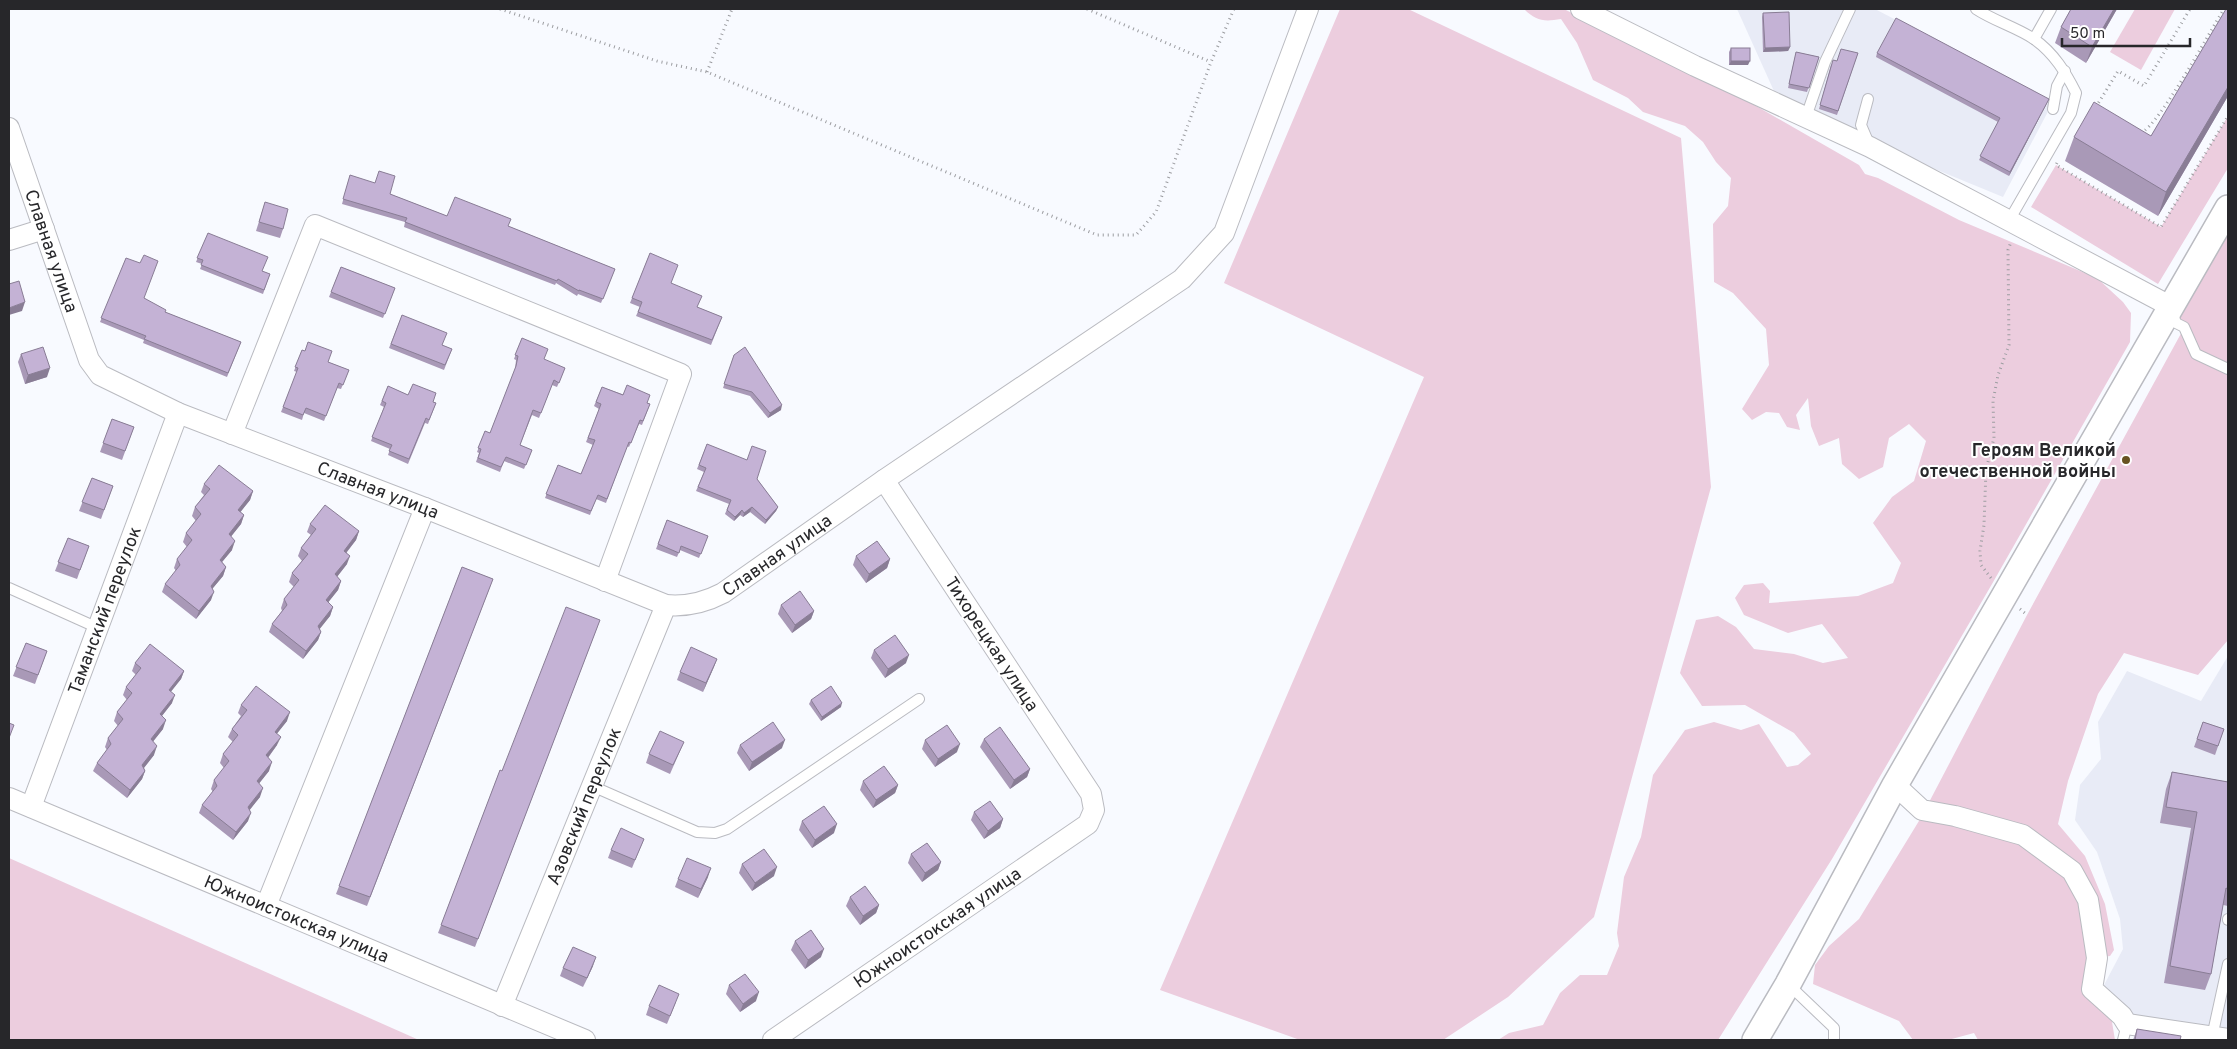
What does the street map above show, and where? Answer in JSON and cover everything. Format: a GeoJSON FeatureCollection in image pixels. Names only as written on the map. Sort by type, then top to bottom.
{"type":"FeatureCollection","features":[{"type":"Feature","properties":{"kind":"street","name":"Славная улица"},"geometry":{"type":"LineString","coordinates":[[9,128],[89,360],[94,368],[113,382],[178,413],[425,508],[666,605],[677,606],[700,603],[723,593],[884,480],[1182,279],[1224,233],[1308,9]]}},
{"type":"Feature","properties":{"kind":"street"},"geometry":{"type":"LineString","coordinates":[[1581,9],[1695,66],[1870,147],[2014,221],[2170,306]]}},
{"type":"Feature","properties":{"kind":"street"},"geometry":{"type":"LineString","coordinates":[[1755,1040],[1788,984],[1895,785],[2228,208]]}},
{"type":"Feature","properties":{"kind":"street"},"geometry":{"type":"LineString","coordinates":[[232,434],[315,225],[681,374],[605,581]]}},
{"type":"Feature","properties":{"kind":"street"},"geometry":{"type":"LineString","coordinates":[[9,240],[44,229]]}},
{"type":"Feature","properties":{"kind":"street","name":"Таманский переулок"},"geometry":{"type":"LineString","coordinates":[[31,807],[178,413]]}},
{"type":"Feature","properties":{"kind":"street","name":"Тихорецкая улица"},"geometry":{"type":"LineString","coordinates":[[884,480],[1091,794],[1094,810]]}},
{"type":"Feature","properties":{"kind":"street"},"geometry":{"type":"LineString","coordinates":[[266,906],[425,508]]}},
{"type":"Feature","properties":{"kind":"street","name":"Азовский переулок"},"geometry":{"type":"LineString","coordinates":[[502,1006],[666,605]]}},
{"type":"Feature","properties":{"kind":"street"},"geometry":{"type":"LineString","coordinates":[[1895,785],[1922,810],[1954,816],[2023,835],[2072,871],[2088,900],[2098,958],[2092,989],[2122,1016],[2125,1032],[2220,1038]]}},
{"type":"Feature","properties":{"kind":"street","name":"Южноистокская улица"},"geometry":{"type":"LineString","coordinates":[[9,798],[585,1040]]}},
{"type":"Feature","properties":{"kind":"street","name":"Южноистокская улица"},"geometry":{"type":"LineString","coordinates":[[773,1040],[1088,824],[1094,810]]}},
{"type":"Feature","properties":{"kind":"lane"},"geometry":{"type":"LineString","coordinates":[[1806,117],[1828,56],[1850,9]]}},
{"type":"Feature","properties":{"kind":"lane"},"geometry":{"type":"LineString","coordinates":[[1976,9],[2034,39],[2065,71],[2076,94],[2071,113],[2014,221]]}},
{"type":"Feature","properties":{"kind":"lane"},"geometry":{"type":"LineString","coordinates":[[2034,39],[2052,9]]}},
{"type":"Feature","properties":{"kind":"lane"},"geometry":{"type":"LineString","coordinates":[[2053,109],[2057,86],[2065,71]]}},
{"type":"Feature","properties":{"kind":"lane"},"geometry":{"type":"LineString","coordinates":[[1868,99],[1861,125],[1870,147]]}},
{"type":"Feature","properties":{"kind":"lane"},"geometry":{"type":"LineString","coordinates":[[2170,306],[2176,323],[2184,327],[2196,354],[2228,369]]}},
{"type":"Feature","properties":{"kind":"lane"},"geometry":{"type":"LineString","coordinates":[[9,588],[98,628]]}},
{"type":"Feature","properties":{"kind":"lane"},"geometry":{"type":"LineString","coordinates":[[592,786],[697,832],[715,833],[727,829],[919,699]]}},
{"type":"Feature","properties":{"kind":"lane"},"geometry":{"type":"LineString","coordinates":[[2220,1038],[2228,964]]}},
{"type":"Feature","properties":{"kind":"lane"},"geometry":{"type":"LineString","coordinates":[[1788,984],[1834,1028],[1834,1040]]}},
{"type":"Feature","properties":{"kind":"path"},"geometry":{"type":"LineString","coordinates":[[500,9],[657,61],[707,72],[1096,236],[1136,235],[1156,212],[1211,62],[1234,9]]}},
{"type":"Feature","properties":{"kind":"path"},"geometry":{"type":"LineString","coordinates":[[707,72],[732,9]]}},
{"type":"Feature","properties":{"kind":"path"},"geometry":{"type":"LineString","coordinates":[[1087,9],[1211,62]]}},
{"type":"Feature","properties":{"kind":"path"},"geometry":{"type":"LineString","coordinates":[[2095,109],[2118,71],[2144,86],[2190,9]]}},
{"type":"Feature","properties":{"kind":"path"},"geometry":{"type":"LineString","coordinates":[[2134,136],[2147,130],[2164,107],[2224,9]]}},
{"type":"Feature","properties":{"kind":"path"},"geometry":{"type":"LineString","coordinates":[[2060,156],[2056,165],[2160,228],[2228,116]]}},
{"type":"Feature","properties":{"kind":"path"},"geometry":{"type":"LineString","coordinates":[[1992,584],[1981,565],[1980,551],[1984,525],[1986,470],[1994,438],[1993,400],[1998,375],[2009,345],[2008,250],[2014,221]]}},
{"type":"Feature","properties":{"kind":"shaded area"},"geometry":{"type":"Polygon","coordinates":[[[1340,9],[1408,9],[1681,138],[1711,487],[1594,917],[1508,997],[1443,1040],[1300,1040],[1160,990],[1424,377],[1224,283],[1340,9]]]}},
{"type":"Feature","properties":{"kind":"shaded area"},"geometry":{"type":"Polygon","coordinates":[[[1524,9],[1564,9],[1737,95],[1859,165],[1865,174],[1878,178],[1959,220],[2097,278],[2123,302],[2131,313],[2130,342],[1832,859],[1718,1040],[1498,1040],[1509,1033],[1543,1025],[1560,993],[1580,975],[1607,975],[1619,946],[1617,933],[1624,877],[1641,837],[1653,775],[1685,730],[1714,722],[1741,730],[1759,724],[1787,767],[1798,765],[1811,754],[1794,733],[1745,705],[1702,706],[1680,673],[1696,620],[1718,616],[1736,627],[1754,649],[1794,654],[1823,663],[1848,658],[1822,624],[1788,633],[1744,615],[1735,598],[1744,585],[1763,583],[1770,591],[1769,603],[1858,596],[1893,583],[1901,563],[1873,523],[1892,497],[1914,481],[1926,441],[1909,424],[1889,438],[1883,467],[1859,479],[1842,464],[1839,438],[1819,446],[1811,426],[1808,398],[1796,415],[1800,430],[1787,427],[1779,413],[1766,412],[1752,420],[1742,409],[1769,365],[1766,329],[1733,293],[1714,282],[1713,224],[1728,206],[1731,178],[1716,162],[1703,142],[1685,126],[1643,112],[1628,98],[1593,80],[1577,43],[1561,19],[1541,20],[1532,16],[1524,9]]]}},
{"type":"Feature","properties":{"kind":"shaded area"},"geometry":{"type":"Polygon","coordinates":[[[1737,9],[1875,9],[2053,102],[2003,197],[1896,153],[1778,100],[1737,9]]]}},
{"type":"Feature","properties":{"kind":"shaded area"},"geometry":{"type":"Polygon","coordinates":[[[2135,9],[2175,9],[2141,70],[2110,52],[2135,9]]]}},
{"type":"Feature","properties":{"kind":"shaded area"},"geometry":{"type":"Polygon","coordinates":[[[2228,116],[2228,168],[2158,284],[2031,207],[2056,165],[2161,227],[2228,116]]]}},
{"type":"Feature","properties":{"kind":"shaded area"},"geometry":{"type":"Polygon","coordinates":[[[2228,232],[2228,640],[2198,675],[2124,653],[2098,694],[2068,781],[2058,824],[2085,856],[2105,904],[2114,950],[2110,956],[2102,957],[2092,897],[2027,833],[1926,808],[2027,615],[2184,328],[2176,323],[2228,232]]]}},
{"type":"Feature","properties":{"kind":"shaded area"},"geometry":{"type":"Polygon","coordinates":[[[2228,656],[2228,1040],[2131,1031],[2120,1000],[2103,987],[2123,949],[2120,919],[2097,852],[2075,820],[2080,785],[2101,759],[2098,722],[2127,671],[2201,701],[2228,656]]]}},
{"type":"Feature","properties":{"kind":"shaded area"},"geometry":{"type":"Polygon","coordinates":[[[1922,816],[2023,841],[2072,877],[2081,909],[2091,964],[2110,1010],[2115,1040],[1978,1040],[1974,1033],[1948,1040],[1913,1040],[1899,1021],[1813,984],[1815,965],[1829,946],[1859,919],[1922,816]]]}},
{"type":"Feature","properties":{"kind":"shaded area"},"geometry":{"type":"Polygon","coordinates":[[[9,858],[419,1040],[9,1040],[9,858]]]}},
{"type":"Feature","properties":{"kind":"building"},"geometry":{"type":"Polygon","coordinates":[[[2071,9],[2114,9],[2092,47],[2061,27],[2071,9]]]}},
{"type":"Feature","properties":{"kind":"building"},"geometry":{"type":"Polygon","coordinates":[[[2226,9],[2228,9],[2228,87],[2166,192],[2074,137],[2094,102],[2151,136],[2226,9]]]}},
{"type":"Feature","properties":{"kind":"building"},"geometry":{"type":"Polygon","coordinates":[[[1789,12],[1790,47],[1765,48],[1763,13],[1789,12]]]}},
{"type":"Feature","properties":{"kind":"building"},"geometry":{"type":"Polygon","coordinates":[[[1896,18],[2049,99],[2010,172],[1980,156],[2000,118],[1877,53],[1896,18]]]}},
{"type":"Feature","properties":{"kind":"building"},"geometry":{"type":"Polygon","coordinates":[[[1731,48],[1750,48],[1750,61],[1731,61],[1731,48]]]}},
{"type":"Feature","properties":{"kind":"building"},"geometry":{"type":"Polygon","coordinates":[[[1841,49],[1858,53],[1838,111],[1820,105],[1833,60],[1837,61],[1841,49]]]}},
{"type":"Feature","properties":{"kind":"building"},"geometry":{"type":"Polygon","coordinates":[[[1796,52],[1819,57],[1809,88],[1789,84],[1796,52]]]}},
{"type":"Feature","properties":{"kind":"building"},"geometry":{"type":"Polygon","coordinates":[[[379,171],[395,176],[390,194],[447,216],[455,197],[511,219],[508,226],[615,269],[603,299],[579,291],[558,279],[557,281],[405,222],[407,218],[343,199],[350,175],[375,183],[379,171]]]}},
{"type":"Feature","properties":{"kind":"building"},"geometry":{"type":"Polygon","coordinates":[[[265,202],[288,209],[283,229],[259,222],[265,202]]]}},
{"type":"Feature","properties":{"kind":"building"},"geometry":{"type":"Polygon","coordinates":[[[208,233],[268,257],[262,271],[270,274],[264,290],[201,265],[203,260],[197,258],[208,233]]]}},
{"type":"Feature","properties":{"kind":"building"},"geometry":{"type":"Polygon","coordinates":[[[650,253],[678,265],[671,283],[702,296],[697,307],[722,317],[712,340],[638,312],[642,302],[632,298],[650,253]]]}},
{"type":"Feature","properties":{"kind":"building"},"geometry":{"type":"Polygon","coordinates":[[[144,255],[158,261],[144,298],[166,310],[165,312],[241,342],[228,373],[144,339],[146,336],[101,318],[126,258],[140,263],[144,255]]]}},
{"type":"Feature","properties":{"kind":"building"},"geometry":{"type":"Polygon","coordinates":[[[341,267],[395,288],[385,314],[331,292],[341,267]]]}},
{"type":"Feature","properties":{"kind":"building"},"geometry":{"type":"Polygon","coordinates":[[[19,281],[25,302],[9,308],[9,284],[19,281]]]}},
{"type":"Feature","properties":{"kind":"building"},"geometry":{"type":"Polygon","coordinates":[[[402,315],[447,333],[442,345],[452,349],[445,365],[391,344],[402,315]]]}},
{"type":"Feature","properties":{"kind":"building"},"geometry":{"type":"Polygon","coordinates":[[[522,338],[548,349],[544,359],[565,368],[559,383],[554,380],[541,413],[533,410],[520,445],[532,450],[526,465],[506,457],[501,467],[478,458],[481,449],[478,448],[485,431],[490,433],[516,366],[518,356],[515,355],[522,338]]]}},
{"type":"Feature","properties":{"kind":"building"},"geometry":{"type":"Polygon","coordinates":[[[308,342],[332,351],[328,362],[349,370],[343,385],[339,383],[326,416],[306,408],[303,415],[283,407],[298,368],[295,367],[302,350],[305,351],[308,342]]]}},
{"type":"Feature","properties":{"kind":"building"},"geometry":{"type":"Polygon","coordinates":[[[43,347],[50,368],[28,375],[21,354],[43,347]]]}},
{"type":"Feature","properties":{"kind":"building"},"geometry":{"type":"Polygon","coordinates":[[[745,347],[782,405],[770,413],[752,392],[724,384],[734,355],[745,347]]]}},
{"type":"Feature","properties":{"kind":"building"},"geometry":{"type":"Polygon","coordinates":[[[413,384],[436,393],[433,402],[436,403],[429,420],[426,418],[409,459],[389,451],[392,445],[372,437],[386,403],[382,401],[388,386],[408,395],[413,384]]]}},
{"type":"Feature","properties":{"kind":"building"},"geometry":{"type":"Polygon","coordinates":[[[627,385],[650,395],[647,403],[650,404],[643,421],[640,420],[631,443],[629,442],[607,499],[598,495],[591,511],[546,494],[558,465],[581,474],[595,440],[588,438],[601,404],[596,402],[602,387],[623,395],[627,385]]]}},
{"type":"Feature","properties":{"kind":"building"},"geometry":{"type":"Polygon","coordinates":[[[112,419],[134,427],[125,451],[103,443],[112,419]]]}},
{"type":"Feature","properties":{"kind":"building"},"geometry":{"type":"Polygon","coordinates":[[[707,444],[747,460],[752,446],[766,451],[757,479],[778,507],[766,520],[752,507],[744,513],[742,510],[735,517],[727,510],[731,500],[698,487],[706,468],[699,465],[707,444]]]}},
{"type":"Feature","properties":{"kind":"building"},"geometry":{"type":"Polygon","coordinates":[[[219,465],[253,491],[238,510],[244,515],[229,534],[235,541],[220,560],[226,567],[211,586],[214,592],[199,611],[165,584],[180,565],[177,559],[192,540],[186,533],[201,514],[195,507],[210,489],[204,484],[219,465]]]}},
{"type":"Feature","properties":{"kind":"building"},"geometry":{"type":"Polygon","coordinates":[[[92,478],[113,486],[104,510],[82,502],[92,478]]]}},
{"type":"Feature","properties":{"kind":"building"},"geometry":{"type":"Polygon","coordinates":[[[325,505],[359,531],[344,551],[350,556],[335,574],[341,581],[326,600],[333,607],[318,626],[321,632],[306,651],[272,624],[287,605],[284,599],[299,580],[292,573],[308,554],[301,548],[316,529],[310,524],[325,505]]]}},
{"type":"Feature","properties":{"kind":"building"},"geometry":{"type":"Polygon","coordinates":[[[667,520],[708,536],[701,554],[681,546],[679,553],[658,544],[667,520]]]}},
{"type":"Feature","properties":{"kind":"building"},"geometry":{"type":"Polygon","coordinates":[[[68,538],[89,546],[80,570],[58,562],[68,538]]]}},
{"type":"Feature","properties":{"kind":"building"},"geometry":{"type":"Polygon","coordinates":[[[877,541],[890,559],[869,574],[856,556],[877,541]]]}},
{"type":"Feature","properties":{"kind":"building"},"geometry":{"type":"Polygon","coordinates":[[[462,567],[493,579],[370,897],[339,886],[462,567]]]}},
{"type":"Feature","properties":{"kind":"building"},"geometry":{"type":"Polygon","coordinates":[[[800,591],[814,611],[795,625],[781,605],[800,591]]]}},
{"type":"Feature","properties":{"kind":"building"},"geometry":{"type":"Polygon","coordinates":[[[566,607],[600,620],[478,939],[441,925],[500,770],[502,771],[566,607]]]}},
{"type":"Feature","properties":{"kind":"building"},"geometry":{"type":"Polygon","coordinates":[[[895,635],[909,655],[888,669],[874,650],[895,635]]]}},
{"type":"Feature","properties":{"kind":"building"},"geometry":{"type":"Polygon","coordinates":[[[26,643],[47,651],[38,675],[16,667],[26,643]]]}},
{"type":"Feature","properties":{"kind":"building"},"geometry":{"type":"Polygon","coordinates":[[[150,644],[184,671],[169,690],[175,695],[160,714],[166,720],[151,739],[157,746],[142,765],[145,771],[130,790],[97,763],[111,744],[108,738],[123,719],[117,712],[132,693],[126,687],[141,668],[135,663],[150,644]]]}},
{"type":"Feature","properties":{"kind":"building"},"geometry":{"type":"Polygon","coordinates":[[[691,647],[717,659],[706,683],[680,672],[691,647]]]}},
{"type":"Feature","properties":{"kind":"building"},"geometry":{"type":"Polygon","coordinates":[[[256,686],[290,712],[275,732],[281,737],[266,755],[272,762],[257,781],[263,788],[248,807],[251,813],[236,832],[202,805],[217,786],[214,780],[229,761],[223,754],[238,735],[232,729],[247,710],[241,705],[256,686]]]}},
{"type":"Feature","properties":{"kind":"building"},"geometry":{"type":"Polygon","coordinates":[[[831,686],[842,703],[822,717],[811,700],[831,686]]]}},
{"type":"Feature","properties":{"kind":"building"},"geometry":{"type":"Polygon","coordinates":[[[773,722],[785,740],[752,762],[740,745],[773,722]]]}},
{"type":"Feature","properties":{"kind":"building"},"geometry":{"type":"Polygon","coordinates":[[[2203,722],[2224,729],[2218,746],[2197,739],[2203,722]]]}},
{"type":"Feature","properties":{"kind":"building"},"geometry":{"type":"Polygon","coordinates":[[[9,723],[14,725],[9,738],[9,723]]]}},
{"type":"Feature","properties":{"kind":"building"},"geometry":{"type":"Polygon","coordinates":[[[947,725],[960,744],[938,759],[925,740],[947,725]]]}},
{"type":"Feature","properties":{"kind":"building"},"geometry":{"type":"Polygon","coordinates":[[[1000,727],[1030,769],[1014,780],[984,739],[1000,727]]]}},
{"type":"Feature","properties":{"kind":"building"},"geometry":{"type":"Polygon","coordinates":[[[660,731],[684,742],[673,765],[649,754],[660,731]]]}},
{"type":"Feature","properties":{"kind":"building"},"geometry":{"type":"Polygon","coordinates":[[[884,766],[898,785],[876,800],[863,781],[884,766]]]}},
{"type":"Feature","properties":{"kind":"building"},"geometry":{"type":"Polygon","coordinates":[[[2172,772],[2228,782],[2228,889],[2226,888],[2211,974],[2170,966],[2197,812],[2166,807],[2172,772]]]}},
{"type":"Feature","properties":{"kind":"building"},"geometry":{"type":"Polygon","coordinates":[[[990,801],[1003,819],[988,831],[974,812],[990,801]]]}},
{"type":"Feature","properties":{"kind":"building"},"geometry":{"type":"Polygon","coordinates":[[[824,806],[837,824],[815,840],[802,821],[824,806]]]}},
{"type":"Feature","properties":{"kind":"building"},"geometry":{"type":"Polygon","coordinates":[[[621,828],[644,839],[635,860],[611,850],[621,828]]]}},
{"type":"Feature","properties":{"kind":"building"},"geometry":{"type":"Polygon","coordinates":[[[927,843],[941,862],[925,873],[911,854],[927,843]]]}},
{"type":"Feature","properties":{"kind":"building"},"geometry":{"type":"Polygon","coordinates":[[[764,849],[777,867],[755,883],[742,864],[764,849]]]}},
{"type":"Feature","properties":{"kind":"building"},"geometry":{"type":"Polygon","coordinates":[[[687,858],[711,868],[701,889],[678,879],[687,858]]]}},
{"type":"Feature","properties":{"kind":"building"},"geometry":{"type":"Polygon","coordinates":[[[865,886],[879,905],[863,916],[850,897],[865,886]]]}},
{"type":"Feature","properties":{"kind":"building"},"geometry":{"type":"Polygon","coordinates":[[[811,930],[824,949],[808,960],[795,941],[811,930]]]}},
{"type":"Feature","properties":{"kind":"building"},"geometry":{"type":"Polygon","coordinates":[[[573,947],[596,957],[587,978],[563,968],[573,947]]]}},
{"type":"Feature","properties":{"kind":"building"},"geometry":{"type":"Polygon","coordinates":[[[745,974],[759,992],[743,1004],[729,985],[745,974]]]}},
{"type":"Feature","properties":{"kind":"building"},"geometry":{"type":"Polygon","coordinates":[[[659,985],[679,994],[670,1016],[649,1006],[659,985]]]}},
{"type":"Feature","properties":{"kind":"building"},"geometry":{"type":"Polygon","coordinates":[[[2137,1029],[2181,1036],[2180,1040],[2135,1040],[2137,1029]]]}},
{"type":"Feature","properties":{"kind":"place","name":"Героям Великой отечественной войны"},"geometry":{"type":"Point","coordinates":[2126,460]}}]}
